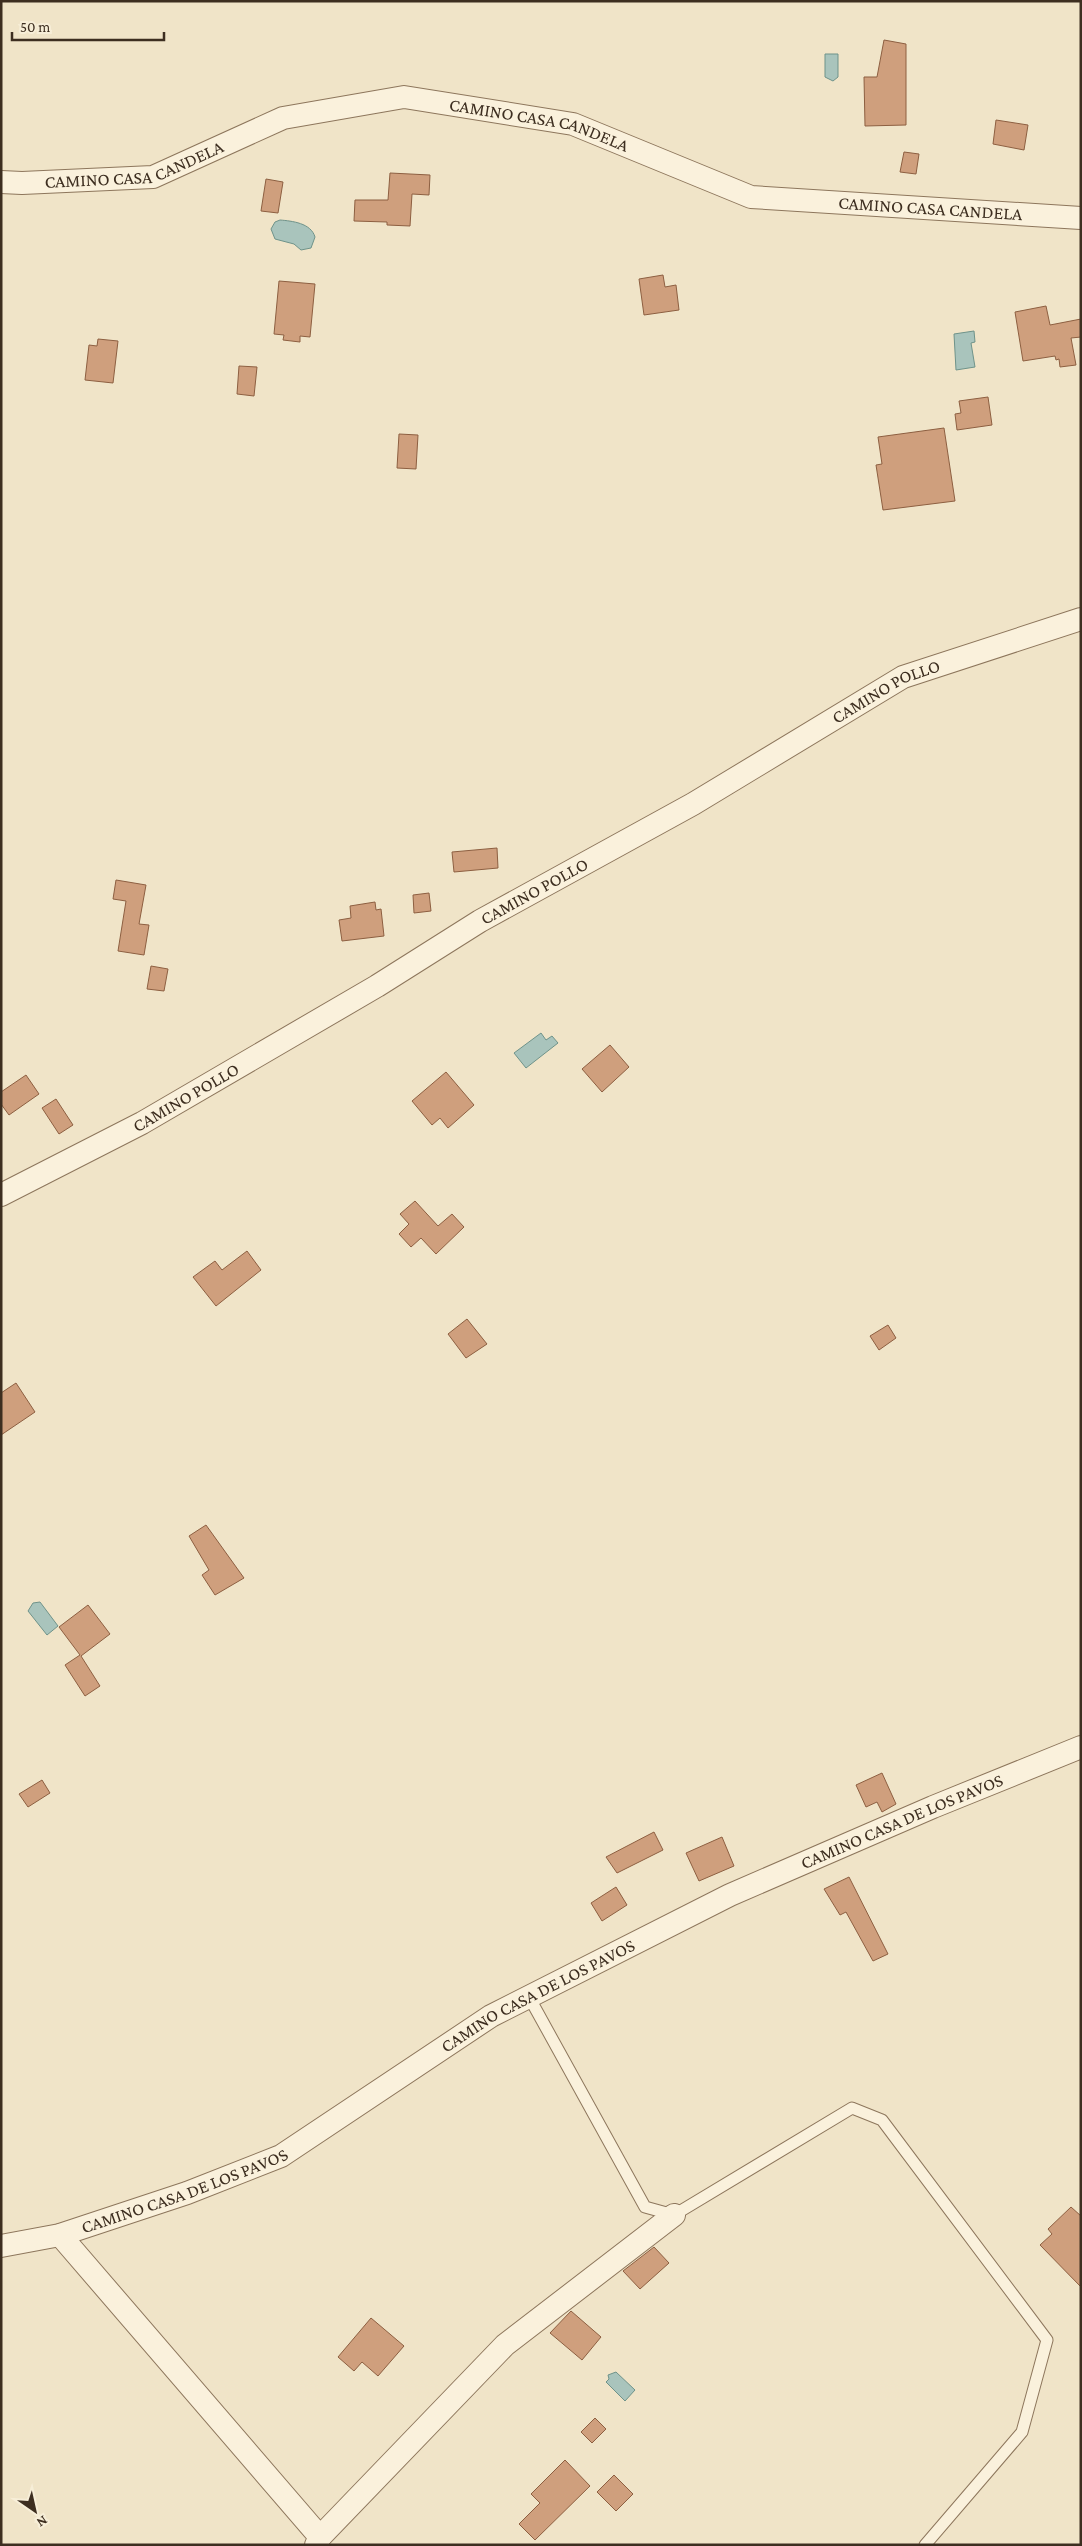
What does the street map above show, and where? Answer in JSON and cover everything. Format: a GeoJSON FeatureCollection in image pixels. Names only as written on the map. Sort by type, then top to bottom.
{"type":"FeatureCollection","features":[{"type":"Feature","properties":{"kind":"street","name":"CAMINO CASA CANDELA"},"geometry":{"type":"LineString","coordinates":[[1,182],[22,183],[154,177],[282,118],[404,97],[573,124],[751,197],[1081,218]]}},
{"type":"Feature","properties":{"kind":"street","name":"CAMINO POLLO"},"geometry":{"type":"LineString","coordinates":[[1,1195],[142,1123],[377,986],[480,921],[693,804],[903,677],[1081,619]]}},
{"type":"Feature","properties":{"kind":"street","name":"CAMINO CASA DE LOS PAVOS"},"geometry":{"type":"LineString","coordinates":[[1,2246],[60,2235],[186,2193],[281,2156],[491,2016],[730,1895],[932,1807],[1081,1747]]}},
{"type":"Feature","properties":{"kind":"street"},"geometry":{"type":"LineString","coordinates":[[60,2235],[318,2541],[505,2345],[674,2215]]}},
{"type":"Feature","properties":{"kind":"lane"},"geometry":{"type":"LineString","coordinates":[[529,1997],[645,2207],[674,2215],[852,2108],[882,2120],[1005,2281],[1047,2340],[1022,2432],[925,2545]]}},
{"type":"Feature","properties":{"kind":"water"},"geometry":{"type":"Polygon","coordinates":[[[825,54],[838,54],[838,77],[833,81],[825,77],[825,54]]]}},
{"type":"Feature","properties":{"kind":"water"},"geometry":{"type":"Polygon","coordinates":[[[280,220],[300,224],[310,229],[315,237],[311,248],[301,250],[294,244],[275,239],[271,229],[275,222],[280,220]]]}},
{"type":"Feature","properties":{"kind":"water"},"geometry":{"type":"Polygon","coordinates":[[[974,331],[975,342],[971,343],[975,367],[956,370],[954,334],[974,331]]]}},
{"type":"Feature","properties":{"kind":"water"},"geometry":{"type":"Polygon","coordinates":[[[541,1033],[546,1040],[552,1036],[558,1043],[526,1068],[514,1053],[541,1033]]]}},
{"type":"Feature","properties":{"kind":"water"},"geometry":{"type":"Polygon","coordinates":[[[40,1602],[58,1626],[47,1635],[28,1611],[33,1603],[40,1602]]]}},
{"type":"Feature","properties":{"kind":"water"},"geometry":{"type":"Polygon","coordinates":[[[616,2372],[635,2390],[625,2401],[606,2382],[609,2379],[608,2375],[616,2372]]]}},
{"type":"Feature","properties":{"kind":"building"},"geometry":{"type":"Polygon","coordinates":[[[884,40],[906,44],[906,125],[865,126],[864,77],[877,77],[884,40]]]}},
{"type":"Feature","properties":{"kind":"building"},"geometry":{"type":"Polygon","coordinates":[[[996,120],[1028,125],[1024,150],[993,144],[996,120]]]}},
{"type":"Feature","properties":{"kind":"building"},"geometry":{"type":"Polygon","coordinates":[[[904,152],[919,154],[916,174],[900,172],[904,152]]]}},
{"type":"Feature","properties":{"kind":"building"},"geometry":{"type":"Polygon","coordinates":[[[390,173],[430,175],[429,195],[412,194],[410,226],[387,225],[387,222],[354,221],[355,200],[388,200],[390,173]]]}},
{"type":"Feature","properties":{"kind":"building"},"geometry":{"type":"Polygon","coordinates":[[[266,179],[283,182],[278,213],[261,211],[266,179]]]}},
{"type":"Feature","properties":{"kind":"building"},"geometry":{"type":"Polygon","coordinates":[[[663,275],[665,287],[676,285],[679,310],[644,315],[639,279],[663,275]]]}},
{"type":"Feature","properties":{"kind":"building"},"geometry":{"type":"Polygon","coordinates":[[[279,281],[315,284],[310,337],[300,336],[300,342],[283,340],[284,335],[274,334],[279,281]]]}},
{"type":"Feature","properties":{"kind":"building"},"geometry":{"type":"Polygon","coordinates":[[[1046,306],[1050,325],[1081,319],[1081,337],[1071,338],[1076,365],[1060,367],[1059,359],[1056,360],[1055,356],[1023,361],[1015,312],[1046,306]]]}},
{"type":"Feature","properties":{"kind":"building"},"geometry":{"type":"Polygon","coordinates":[[[98,339],[118,341],[113,383],[85,380],[89,345],[97,346],[98,339]]]}},
{"type":"Feature","properties":{"kind":"building"},"geometry":{"type":"Polygon","coordinates":[[[239,366],[257,367],[254,396],[237,394],[239,366]]]}},
{"type":"Feature","properties":{"kind":"building"},"geometry":{"type":"Polygon","coordinates":[[[988,397],[992,425],[957,430],[955,414],[961,413],[959,401],[988,397]]]}},
{"type":"Feature","properties":{"kind":"building"},"geometry":{"type":"Polygon","coordinates":[[[944,428],[955,501],[883,510],[876,465],[882,464],[878,437],[944,428]]]}},
{"type":"Feature","properties":{"kind":"building"},"geometry":{"type":"Polygon","coordinates":[[[399,434],[418,435],[416,469],[397,468],[399,434]]]}},
{"type":"Feature","properties":{"kind":"building"},"geometry":{"type":"Polygon","coordinates":[[[497,848],[498,868],[454,872],[452,852],[497,848]]]}},
{"type":"Feature","properties":{"kind":"building"},"geometry":{"type":"Polygon","coordinates":[[[116,880],[146,885],[139,924],[149,925],[144,955],[118,951],[126,901],[113,899],[116,880]]]}},
{"type":"Feature","properties":{"kind":"building"},"geometry":{"type":"Polygon","coordinates":[[[429,893],[431,911],[414,913],[413,895],[429,893]]]}},
{"type":"Feature","properties":{"kind":"building"},"geometry":{"type":"Polygon","coordinates":[[[375,902],[376,910],[381,909],[384,936],[342,941],[339,920],[351,918],[350,906],[375,902]]]}},
{"type":"Feature","properties":{"kind":"building"},"geometry":{"type":"Polygon","coordinates":[[[151,966],[168,969],[164,991],[147,989],[151,966]]]}},
{"type":"Feature","properties":{"kind":"building"},"geometry":{"type":"Polygon","coordinates":[[[610,1045],[629,1067],[602,1092],[582,1069],[610,1045]]]}},
{"type":"Feature","properties":{"kind":"building"},"geometry":{"type":"Polygon","coordinates":[[[446,1072],[474,1105],[448,1128],[440,1118],[432,1125],[412,1101],[446,1072]]]}},
{"type":"Feature","properties":{"kind":"building"},"geometry":{"type":"Polygon","coordinates":[[[26,1075],[39,1094],[9,1115],[1,1104],[1,1092],[26,1075]]]}},
{"type":"Feature","properties":{"kind":"building"},"geometry":{"type":"Polygon","coordinates":[[[56,1099],[73,1125],[59,1134],[42,1108],[56,1099]]]}},
{"type":"Feature","properties":{"kind":"building"},"geometry":{"type":"Polygon","coordinates":[[[415,1201],[438,1226],[452,1214],[464,1227],[436,1254],[421,1238],[411,1247],[399,1234],[409,1224],[400,1214],[415,1201]]]}},
{"type":"Feature","properties":{"kind":"building"},"geometry":{"type":"Polygon","coordinates":[[[247,1251],[261,1270],[216,1306],[193,1277],[215,1261],[222,1270],[247,1251]]]}},
{"type":"Feature","properties":{"kind":"building"},"geometry":{"type":"Polygon","coordinates":[[[467,1319],[487,1344],[466,1358],[448,1334],[467,1319]]]}},
{"type":"Feature","properties":{"kind":"building"},"geometry":{"type":"Polygon","coordinates":[[[888,1325],[896,1338],[879,1350],[870,1336],[888,1325]]]}},
{"type":"Feature","properties":{"kind":"building"},"geometry":{"type":"Polygon","coordinates":[[[16,1383],[35,1412],[1,1435],[1,1393],[16,1383]]]}},
{"type":"Feature","properties":{"kind":"building"},"geometry":{"type":"Polygon","coordinates":[[[206,1525],[244,1578],[215,1595],[202,1575],[209,1570],[189,1536],[206,1525]]]}},
{"type":"Feature","properties":{"kind":"building"},"geometry":{"type":"Polygon","coordinates":[[[88,1605],[110,1634],[81,1656],[100,1686],[85,1696],[65,1665],[80,1655],[59,1627],[88,1605]]]}},
{"type":"Feature","properties":{"kind":"building"},"geometry":{"type":"Polygon","coordinates":[[[882,1773],[896,1804],[882,1812],[877,1802],[866,1807],[856,1785],[882,1773]]]}},
{"type":"Feature","properties":{"kind":"building"},"geometry":{"type":"Polygon","coordinates":[[[42,1780],[50,1793],[28,1807],[19,1794],[42,1780]]]}},
{"type":"Feature","properties":{"kind":"building"},"geometry":{"type":"Polygon","coordinates":[[[654,1832],[663,1850],[617,1873],[606,1857],[654,1832]]]}},
{"type":"Feature","properties":{"kind":"building"},"geometry":{"type":"Polygon","coordinates":[[[722,1837],[734,1866],[699,1881],[686,1853],[722,1837]]]}},
{"type":"Feature","properties":{"kind":"building"},"geometry":{"type":"Polygon","coordinates":[[[849,1877],[888,1954],[873,1961],[846,1912],[840,1915],[824,1889],[849,1877]]]}},
{"type":"Feature","properties":{"kind":"building"},"geometry":{"type":"Polygon","coordinates":[[[616,1887],[627,1905],[602,1921],[591,1903],[616,1887]]]}},
{"type":"Feature","properties":{"kind":"building"},"geometry":{"type":"Polygon","coordinates":[[[1071,2207],[1081,2216],[1081,2287],[1040,2245],[1052,2234],[1048,2229],[1071,2207]]]}},
{"type":"Feature","properties":{"kind":"building"},"geometry":{"type":"Polygon","coordinates":[[[654,2247],[669,2263],[640,2289],[623,2271],[654,2247]]]}},
{"type":"Feature","properties":{"kind":"building"},"geometry":{"type":"Polygon","coordinates":[[[571,2311],[601,2337],[582,2360],[550,2333],[571,2311]]]}},
{"type":"Feature","properties":{"kind":"building"},"geometry":{"type":"Polygon","coordinates":[[[371,2318],[404,2346],[378,2376],[362,2362],[354,2371],[338,2357],[371,2318]]]}},
{"type":"Feature","properties":{"kind":"building"},"geometry":{"type":"Polygon","coordinates":[[[595,2418],[606,2429],[592,2443],[581,2432],[595,2418]]]}},
{"type":"Feature","properties":{"kind":"building"},"geometry":{"type":"Polygon","coordinates":[[[565,2460],[590,2486],[535,2540],[519,2524],[540,2503],[531,2494],[565,2460]]]}},
{"type":"Feature","properties":{"kind":"building"},"geometry":{"type":"Polygon","coordinates":[[[614,2475],[633,2494],[616,2511],[597,2492],[614,2475]]]}}]}
